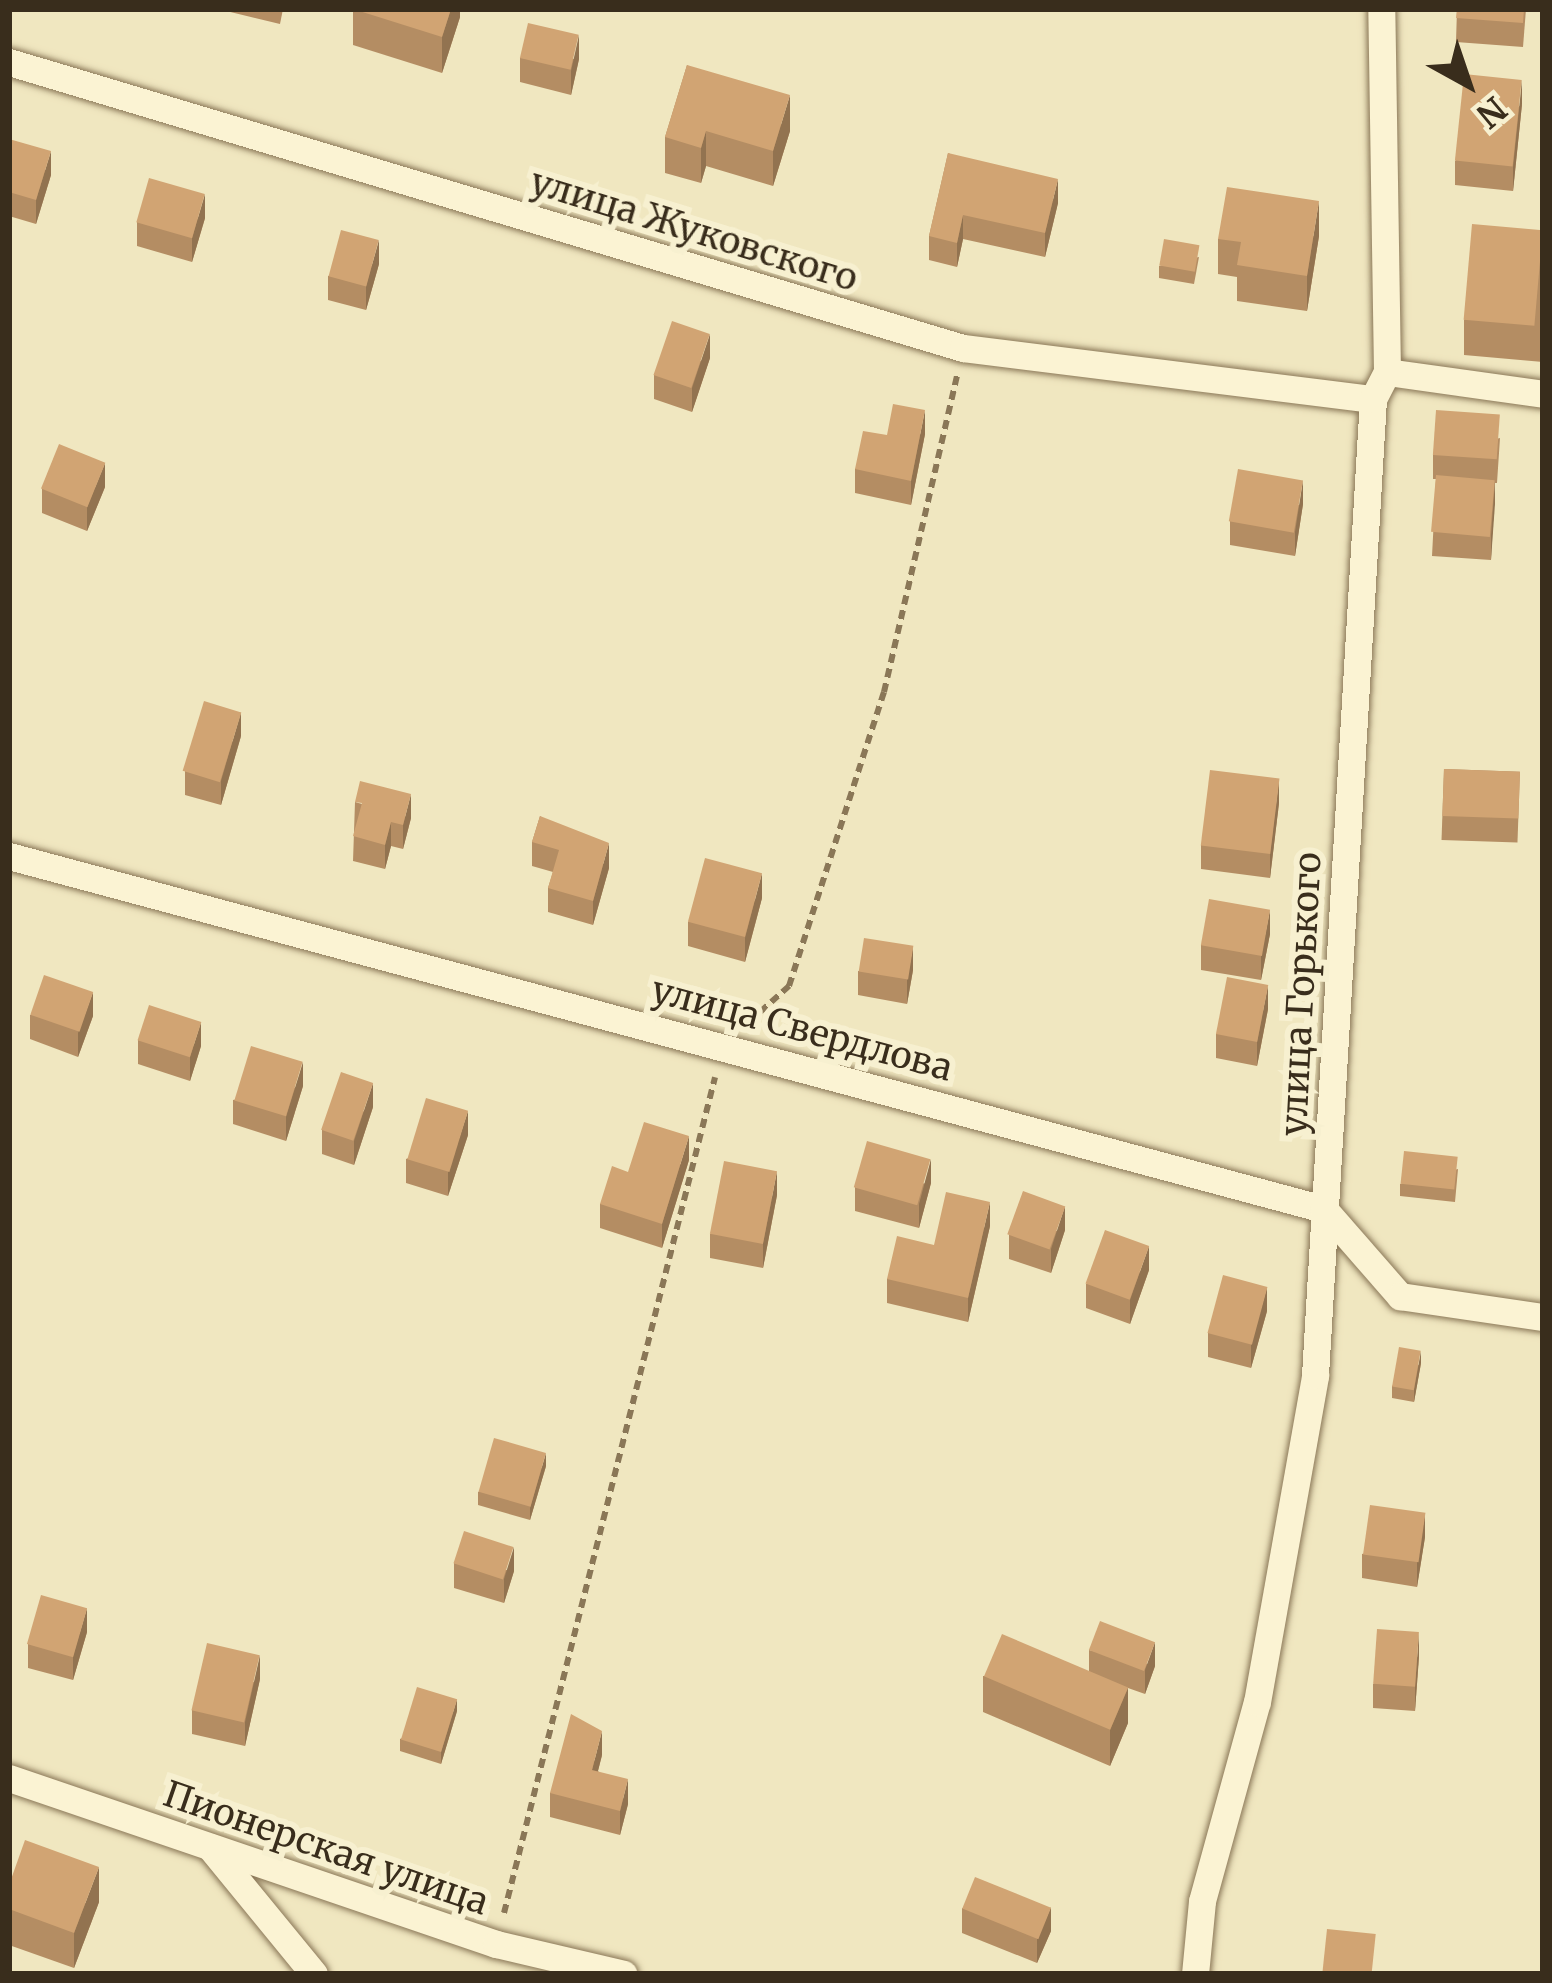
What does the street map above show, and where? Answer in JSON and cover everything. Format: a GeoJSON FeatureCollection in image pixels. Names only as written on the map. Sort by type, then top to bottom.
{"type":"FeatureCollection","features":[{"type":"Feature","properties":{"kind":"street"},"geometry":{"type":"LineString","coordinates":[[1381,9],[1387,373],[1543,394]]}},
{"type":"Feature","properties":{"kind":"street","name":"улица Жуковского"},"geometry":{"type":"LineString","coordinates":[[9,62],[963,348],[1372,399]]}},
{"type":"Feature","properties":{"kind":"street","name":"улица Горького"},"geometry":{"type":"LineString","coordinates":[[1196,1974],[1202,1901],[1257,1702],[1315,1375],[1372,399],[1387,373]]}},
{"type":"Feature","properties":{"kind":"street","name":"улица Свердлова"},"geometry":{"type":"LineString","coordinates":[[9,856],[1324,1209]]}},
{"type":"Feature","properties":{"kind":"street"},"geometry":{"type":"LineString","coordinates":[[1324,1209],[1400,1296],[1543,1316]]}},
{"type":"Feature","properties":{"kind":"street","name":"Пионерская улица"},"geometry":{"type":"LineString","coordinates":[[9,1778],[496,1944],[624,1974]]}},
{"type":"Feature","properties":{"kind":"street"},"geometry":{"type":"LineString","coordinates":[[210,1846],[314,1974]]}},
{"type":"Feature","properties":{"kind":"path"},"geometry":{"type":"LineString","coordinates":[[496,1944],[723,1044],[789,986],[884,692],[963,348]]}},
{"type":"Feature","properties":{"kind":"building"},"geometry":{"type":"Polygon","coordinates":[[[353,9],[451,9],[442,37],[353,9]]]}},
{"type":"Feature","properties":{"kind":"building"},"geometry":{"type":"Polygon","coordinates":[[[1457,9],[1524,9],[1523,23],[1456,18],[1457,9]]]}},
{"type":"Feature","properties":{"kind":"building"},"geometry":{"type":"Polygon","coordinates":[[[528,23],[579,35],[571,70],[520,58],[528,23]]]}},
{"type":"Feature","properties":{"kind":"building"},"geometry":{"type":"Polygon","coordinates":[[[687,65],[790,95],[773,151],[706,131],[701,148],[665,137],[687,65]]]}},
{"type":"Feature","properties":{"kind":"building"},"geometry":{"type":"Polygon","coordinates":[[[1464,74],[1522,80],[1513,167],[1455,161],[1464,74]]]}},
{"type":"Feature","properties":{"kind":"building"},"geometry":{"type":"Polygon","coordinates":[[[9,139],[51,151],[36,200],[9,192],[9,139]]]}},
{"type":"Feature","properties":{"kind":"building"},"geometry":{"type":"Polygon","coordinates":[[[948,153],[1058,179],[1045,233],[963,215],[957,243],[929,236],[948,153]]]}},
{"type":"Feature","properties":{"kind":"building"},"geometry":{"type":"Polygon","coordinates":[[[149,178],[205,194],[192,238],[136,222],[149,178]]]}},
{"type":"Feature","properties":{"kind":"building"},"geometry":{"type":"Polygon","coordinates":[[[1227,187],[1319,201],[1307,276],[1237,265],[1241,242],[1218,239],[1227,187]]]}},
{"type":"Feature","properties":{"kind":"building"},"geometry":{"type":"Polygon","coordinates":[[[1472,224],[1543,230],[1534,326],[1464,320],[1472,224]]]}},
{"type":"Feature","properties":{"kind":"building"},"geometry":{"type":"Polygon","coordinates":[[[341,230],[379,240],[366,286],[329,276],[341,230]]]}},
{"type":"Feature","properties":{"kind":"building"},"geometry":{"type":"Polygon","coordinates":[[[1164,239],[1199,245],[1195,272],[1159,266],[1164,239]]]}},
{"type":"Feature","properties":{"kind":"building"},"geometry":{"type":"Polygon","coordinates":[[[672,321],[710,334],[691,388],[653,375],[672,321]]]}},
{"type":"Feature","properties":{"kind":"building"},"geometry":{"type":"Polygon","coordinates":[[[893,404],[925,410],[911,481],[855,469],[863,431],[887,435],[893,404]]]}},
{"type":"Feature","properties":{"kind":"building"},"geometry":{"type":"Polygon","coordinates":[[[1436,410],[1500,414],[1497,459],[1433,455],[1436,410]]]}},
{"type":"Feature","properties":{"kind":"building"},"geometry":{"type":"Polygon","coordinates":[[[59,444],[105,463],[87,507],[41,489],[59,444]]]}},
{"type":"Feature","properties":{"kind":"building"},"geometry":{"type":"Polygon","coordinates":[[[1238,469],[1303,480],[1294,533],[1229,521],[1238,469]]]}},
{"type":"Feature","properties":{"kind":"building"},"geometry":{"type":"Polygon","coordinates":[[[1436,475],[1495,480],[1490,537],[1431,532],[1436,475]]]}},
{"type":"Feature","properties":{"kind":"building"},"geometry":{"type":"Polygon","coordinates":[[[204,701],[241,712],[220,782],[183,771],[204,701]]]}},
{"type":"Feature","properties":{"kind":"building"},"geometry":{"type":"Polygon","coordinates":[[[1444,769],[1520,772],[1518,819],[1442,816],[1444,769]]]}},
{"type":"Feature","properties":{"kind":"building"},"geometry":{"type":"Polygon","coordinates":[[[1210,770],[1279,779],[1270,854],[1201,845],[1210,770]]]}},
{"type":"Feature","properties":{"kind":"building"},"geometry":{"type":"Polygon","coordinates":[[[360,781],[411,794],[403,825],[391,822],[385,845],[353,836],[362,803],[355,802],[360,781]]]}},
{"type":"Feature","properties":{"kind":"building"},"geometry":{"type":"Polygon","coordinates":[[[540,816],[609,843],[593,901],[548,888],[559,850],[532,842],[540,816]]]}},
{"type":"Feature","properties":{"kind":"building"},"geometry":{"type":"Polygon","coordinates":[[[705,858],[762,873],[745,937],[688,922],[705,858]]]}},
{"type":"Feature","properties":{"kind":"building"},"geometry":{"type":"Polygon","coordinates":[[[1209,899],[1270,910],[1262,956],[1201,945],[1209,899]]]}},
{"type":"Feature","properties":{"kind":"building"},"geometry":{"type":"Polygon","coordinates":[[[864,938],[913,946],[908,979],[859,972],[864,938]]]}},
{"type":"Feature","properties":{"kind":"building"},"geometry":{"type":"Polygon","coordinates":[[[44,975],[93,992],[79,1032],[30,1015],[44,975]]]}},
{"type":"Feature","properties":{"kind":"building"},"geometry":{"type":"Polygon","coordinates":[[[1227,977],[1268,985],[1257,1042],[1216,1034],[1227,977]]]}},
{"type":"Feature","properties":{"kind":"building"},"geometry":{"type":"Polygon","coordinates":[[[149,1005],[201,1022],[190,1057],[138,1040],[149,1005]]]}},
{"type":"Feature","properties":{"kind":"building"},"geometry":{"type":"Polygon","coordinates":[[[251,1046],[303,1062],[286,1116],[234,1101],[251,1046]]]}},
{"type":"Feature","properties":{"kind":"building"},"geometry":{"type":"Polygon","coordinates":[[[341,1072],[373,1083],[353,1141],[321,1130],[341,1072]]]}},
{"type":"Feature","properties":{"kind":"building"},"geometry":{"type":"Polygon","coordinates":[[[426,1098],[468,1111],[449,1172],[407,1159],[426,1098]]]}},
{"type":"Feature","properties":{"kind":"building"},"geometry":{"type":"Polygon","coordinates":[[[644,1122],[689,1136],[662,1224],[600,1204],[612,1166],[628,1172],[644,1122]]]}},
{"type":"Feature","properties":{"kind":"building"},"geometry":{"type":"Polygon","coordinates":[[[867,1141],[930,1159],[917,1205],[854,1187],[867,1141]]]}},
{"type":"Feature","properties":{"kind":"building"},"geometry":{"type":"Polygon","coordinates":[[[1404,1151],[1458,1157],[1454,1189],[1401,1184],[1404,1151]]]}},
{"type":"Feature","properties":{"kind":"building"},"geometry":{"type":"Polygon","coordinates":[[[724,1161],[777,1171],[763,1244],[710,1234],[724,1161]]]}},
{"type":"Feature","properties":{"kind":"building"},"geometry":{"type":"Polygon","coordinates":[[[1023,1191],[1065,1206],[1050,1250],[1007,1234],[1023,1191]]]}},
{"type":"Feature","properties":{"kind":"building"},"geometry":{"type":"Polygon","coordinates":[[[946,1192],[990,1202],[968,1298],[887,1279],[897,1236],[934,1245],[946,1192]]]}},
{"type":"Feature","properties":{"kind":"building"},"geometry":{"type":"Polygon","coordinates":[[[1105,1230],[1149,1246],[1130,1300],[1086,1284],[1105,1230]]]}},
{"type":"Feature","properties":{"kind":"building"},"geometry":{"type":"Polygon","coordinates":[[[1223,1275],[1267,1287],[1252,1345],[1207,1333],[1223,1275]]]}},
{"type":"Feature","properties":{"kind":"building"},"geometry":{"type":"Polygon","coordinates":[[[1399,1347],[1421,1351],[1414,1390],[1392,1386],[1399,1347]]]}},
{"type":"Feature","properties":{"kind":"building"},"geometry":{"type":"Polygon","coordinates":[[[494,1438],[546,1453],[530,1507],[479,1492],[494,1438]]]}},
{"type":"Feature","properties":{"kind":"building"},"geometry":{"type":"Polygon","coordinates":[[[1370,1505],[1425,1513],[1418,1562],[1363,1555],[1370,1505]]]}},
{"type":"Feature","properties":{"kind":"building"},"geometry":{"type":"Polygon","coordinates":[[[464,1531],[513,1547],[503,1579],[453,1563],[464,1531]]]}},
{"type":"Feature","properties":{"kind":"building"},"geometry":{"type":"Polygon","coordinates":[[[41,1595],[87,1608],[73,1657],[27,1644],[41,1595]]]}},
{"type":"Feature","properties":{"kind":"building"},"geometry":{"type":"Polygon","coordinates":[[[1100,1621],[1155,1642],[1144,1671],[1089,1650],[1100,1621]]]}},
{"type":"Feature","properties":{"kind":"building"},"geometry":{"type":"Polygon","coordinates":[[[1377,1629],[1419,1632],[1415,1687],[1373,1684],[1377,1629]]]}},
{"type":"Feature","properties":{"kind":"building"},"geometry":{"type":"Polygon","coordinates":[[[1002,1634],[1128,1688],[1110,1730],[984,1676],[1002,1634]]]}},
{"type":"Feature","properties":{"kind":"building"},"geometry":{"type":"Polygon","coordinates":[[[207,1643],[260,1655],[244,1722],[191,1710],[207,1643]]]}},
{"type":"Feature","properties":{"kind":"building"},"geometry":{"type":"Polygon","coordinates":[[[417,1687],[457,1699],[441,1752],[401,1740],[417,1687]]]}},
{"type":"Feature","properties":{"kind":"building"},"geometry":{"type":"Polygon","coordinates":[[[571,1714],[602,1731],[592,1770],[628,1779],[620,1811],[550,1793],[571,1714]]]}},
{"type":"Feature","properties":{"kind":"building"},"geometry":{"type":"Polygon","coordinates":[[[25,1840],[99,1867],[74,1933],[9,1909],[9,1885],[25,1840]]]}},
{"type":"Feature","properties":{"kind":"building"},"geometry":{"type":"Polygon","coordinates":[[[975,1877],[1051,1908],[1038,1939],[962,1909],[975,1877]]]}},
{"type":"Feature","properties":{"kind":"building"},"geometry":{"type":"Polygon","coordinates":[[[1327,1929],[1376,1934],[1372,1974],[1322,1974],[1327,1929]]]}}]}
